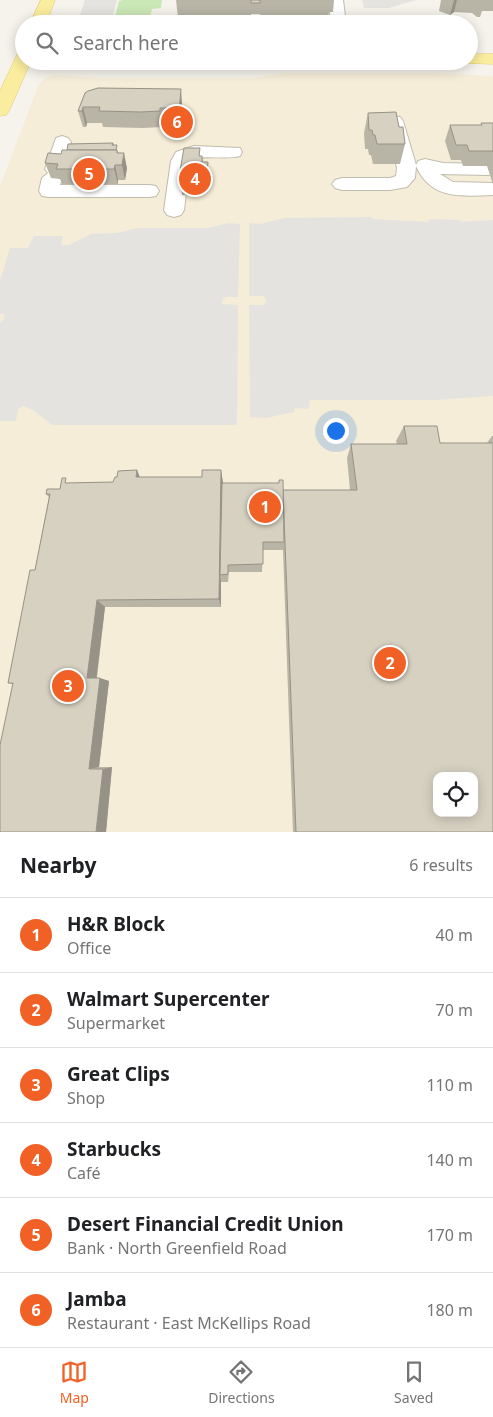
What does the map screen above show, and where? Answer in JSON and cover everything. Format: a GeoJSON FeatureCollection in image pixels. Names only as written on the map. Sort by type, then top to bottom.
{"type":"FeatureCollection","features":[{"type":"Feature","properties":{"kind":"main road"},"geometry":{"type":"LineString","coordinates":[[42,15],[48,0]]}},
{"type":"Feature","properties":{"kind":"main road"},"geometry":{"type":"LineString","coordinates":[[478,59],[493,59]]}},
{"type":"Feature","properties":{"kind":"main road"},"geometry":{"type":"LineString","coordinates":[[0,111],[16,70]]}},
{"type":"Feature","properties":{"kind":"lane"},"geometry":{"type":"LineString","coordinates":[[336,0],[338,15]]}},
{"type":"Feature","properties":{"kind":"lane"},"geometry":{"type":"LineString","coordinates":[[342,184],[390,184],[400,183],[405,178],[407,168],[394,120]]}},
{"type":"Feature","properties":{"kind":"lane"},"geometry":{"type":"LineString","coordinates":[[62,142],[48,191],[149,191]]}},
{"type":"Feature","properties":{"kind":"lane"},"geometry":{"type":"LineString","coordinates":[[174,210],[180,161],[183,156],[194,152],[233,152]]}},
{"type":"Feature","properties":{"kind":"lane"},"geometry":{"type":"LineString","coordinates":[[427,171],[440,186],[454,189],[491,178]]}},
{"type":"Feature","properties":{"kind":"shaded area"},"geometry":{"type":"Polygon","coordinates":[[[85,0],[117,0],[113,15],[80,15],[85,0]]]}},
{"type":"Feature","properties":{"kind":"shaded area"},"geometry":{"type":"Polygon","coordinates":[[[362,0],[416,0],[389,8],[364,8],[362,0]]]}},
{"type":"Feature","properties":{"kind":"shaded area"},"geometry":{"type":"Polygon","coordinates":[[[285,73],[436,73],[493,76],[493,832],[0,832],[0,186],[39,84],[47,77],[57,75],[101,78],[252,78],[285,73]]]}},
{"type":"Feature","properties":{"kind":"shaded area"},"geometry":{"type":"Polygon","coordinates":[[[372,217],[372,219],[429,222],[428,219],[460,220],[461,222],[493,220],[493,396],[434,400],[310,400],[309,409],[295,408],[294,412],[266,418],[250,417],[249,305],[264,305],[266,301],[264,296],[249,296],[249,223],[261,224],[284,218],[372,217]]]}},
{"type":"Feature","properties":{"kind":"shaded area"},"geometry":{"type":"Polygon","coordinates":[[[228,223],[240,224],[238,297],[226,297],[223,299],[222,304],[238,305],[237,425],[52,425],[33,410],[23,406],[18,409],[16,421],[0,421],[0,323],[4,319],[4,314],[0,314],[0,281],[10,248],[28,248],[34,236],[63,236],[61,245],[69,245],[91,234],[117,233],[138,228],[208,228],[228,223]]]}},
{"type":"Feature","properties":{"kind":"green space"},"geometry":{"type":"Polygon","coordinates":[[[162,0],[161,8],[152,9],[150,15],[116,15],[119,1],[162,0]]]}},
{"type":"Feature","properties":{"kind":"building"},"geometry":{"type":"Polygon","coordinates":[[[251,0],[260,0],[260,3],[251,3],[251,0]]]}},
{"type":"Feature","properties":{"kind":"building"},"geometry":{"type":"Polygon","coordinates":[[[98,88],[181,89],[179,111],[176,111],[176,108],[160,108],[160,111],[141,112],[99,111],[100,107],[83,107],[82,111],[78,111],[85,93],[98,88]]]}},
{"type":"Feature","properties":{"kind":"building"},"geometry":{"type":"Polygon","coordinates":[[[396,112],[399,127],[403,127],[405,144],[377,144],[375,135],[373,135],[372,130],[369,130],[368,113],[396,112]]]}},
{"type":"Feature","properties":{"kind":"building"},"geometry":{"type":"Polygon","coordinates":[[[481,123],[493,123],[493,151],[469,151],[467,145],[456,145],[450,125],[482,125],[481,123]]]}},
{"type":"Feature","properties":{"kind":"building"},"geometry":{"type":"Polygon","coordinates":[[[113,143],[112,145],[117,145],[116,150],[67,150],[68,144],[113,143]]]}},
{"type":"Feature","properties":{"kind":"building"},"geometry":{"type":"Polygon","coordinates":[[[184,148],[200,148],[199,156],[202,156],[202,162],[208,162],[207,173],[200,173],[199,184],[181,184],[182,171],[180,171],[184,148]]]}},
{"type":"Feature","properties":{"kind":"building"},"geometry":{"type":"Polygon","coordinates":[[[62,150],[117,150],[117,153],[124,153],[122,165],[115,165],[114,169],[56,169],[58,164],[45,163],[48,153],[61,154],[62,150]]]}},
{"type":"Feature","properties":{"kind":"building"},"geometry":{"type":"Polygon","coordinates":[[[404,426],[437,426],[440,443],[493,443],[493,832],[296,832],[283,490],[357,490],[351,444],[407,444],[404,426]]]}},
{"type":"Feature","properties":{"kind":"building"},"geometry":{"type":"Polygon","coordinates":[[[137,470],[136,477],[202,477],[202,470],[221,470],[219,599],[97,600],[87,678],[100,678],[89,769],[103,769],[96,832],[0,832],[0,745],[13,683],[8,683],[30,570],[35,570],[50,494],[46,494],[47,489],[60,489],[62,478],[66,478],[65,483],[113,482],[115,477],[117,477],[118,471],[137,470]]]}},
{"type":"Feature","properties":{"kind":"building"},"geometry":{"type":"Polygon","coordinates":[[[279,480],[283,480],[284,542],[263,542],[263,564],[228,565],[228,574],[220,575],[222,483],[279,483],[279,480]]]}},
{"type":"Feature","properties":{"kind":"place","name":"Jamba"},"geometry":{"type":"Point","coordinates":[177,122]}},
{"type":"Feature","properties":{"kind":"place","name":"Desert Financial Credit Union"},"geometry":{"type":"Point","coordinates":[89,174]}},
{"type":"Feature","properties":{"kind":"place","name":"Starbucks"},"geometry":{"type":"Point","coordinates":[195,179]}},
{"type":"Feature","properties":{"kind":"place","name":"H&R Block"},"geometry":{"type":"Point","coordinates":[265,507]}},
{"type":"Feature","properties":{"kind":"place","name":"Walmart Supercenter"},"geometry":{"type":"Point","coordinates":[390,663]}},
{"type":"Feature","properties":{"kind":"place","name":"Great Clips"},"geometry":{"type":"Point","coordinates":[68,686]}}]}
